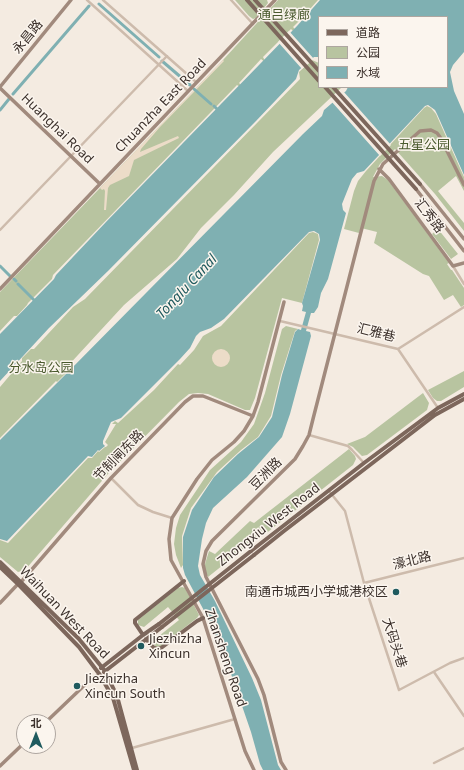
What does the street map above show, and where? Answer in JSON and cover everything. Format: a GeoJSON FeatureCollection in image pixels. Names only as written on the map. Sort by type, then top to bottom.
{"type":"FeatureCollection","features":[{"type":"Feature","properties":{"kind":"main road"},"geometry":{"type":"LineString","coordinates":[[247,0],[318,80]]}},
{"type":"Feature","properties":{"kind":"main road"},"geometry":{"type":"LineString","coordinates":[[255,0],[318,70]]}},
{"type":"Feature","properties":{"kind":"main road"},"geometry":{"type":"LineString","coordinates":[[325,88],[416,189]]}},
{"type":"Feature","properties":{"kind":"main road"},"geometry":{"type":"LineString","coordinates":[[334,88],[420,184]]}},
{"type":"Feature","properties":{"kind":"main road","name":"Zhongxiu West Road"},"geometry":{"type":"LineString","coordinates":[[99,673],[102,667],[160,625],[253,553],[364,464],[438,408],[464,394]]}},
{"type":"Feature","properties":{"kind":"main road","name":"Zhongxiu West Road"},"geometry":{"type":"LineString","coordinates":[[330,492],[435,415],[464,399]]}},
{"type":"Feature","properties":{"kind":"main road","name":"Waihuan West Road"},"geometry":{"type":"LineString","coordinates":[[1,564],[79,647],[99,673],[113,698],[134,770]]}},
{"type":"Feature","properties":{"kind":"main road"},"geometry":{"type":"LineString","coordinates":[[184,581],[135,620],[135,623],[153,647],[161,648],[197,620],[203,618]]}},
{"type":"Feature","properties":{"kind":"main road","name":"Waihuan West Road"},"geometry":{"type":"LineString","coordinates":[[19,583],[78,639],[105,671],[117,696],[137,770]]}},
{"type":"Feature","properties":{"kind":"main road","name":"Zhongxiu West Road"},"geometry":{"type":"LineString","coordinates":[[99,673],[105,671],[144,637]]}},
{"type":"Feature","properties":{"kind":"main road","name":"Waihuan West Road"},"geometry":{"type":"LineString","coordinates":[[91,679],[99,673]]}},
{"type":"Feature","properties":{"kind":"street","name":"永昌路"},"geometry":{"type":"LineString","coordinates":[[0,88],[71,0]]}},
{"type":"Feature","properties":{"kind":"street"},"geometry":{"type":"LineString","coordinates":[[87,0],[188,92]]}},
{"type":"Feature","properties":{"kind":"street"},"geometry":{"type":"LineString","coordinates":[[104,0],[196,82]]}},
{"type":"Feature","properties":{"kind":"street"},"geometry":{"type":"LineString","coordinates":[[231,0],[253,24]]}},
{"type":"Feature","properties":{"kind":"street","name":"Chuanzha East Road"},"geometry":{"type":"LineString","coordinates":[[0,288],[253,24],[273,1]]}},
{"type":"Feature","properties":{"kind":"street"},"geometry":{"type":"LineString","coordinates":[[0,230],[167,56]]}},
{"type":"Feature","properties":{"kind":"street","name":"Huanghai Road"},"geometry":{"type":"LineString","coordinates":[[0,88],[100,184]]}},
{"type":"Feature","properties":{"kind":"street"},"geometry":{"type":"LineString","coordinates":[[379,169],[397,150],[417,133],[423,130],[431,130],[437,133],[440,137],[464,186]]}},
{"type":"Feature","properties":{"kind":"street","name":"汇秀路"},"geometry":{"type":"LineString","coordinates":[[379,169],[389,179],[453,266]]}},
{"type":"Feature","properties":{"kind":"street","name":"豆洲路"},"geometry":{"type":"LineString","coordinates":[[286,770],[281,762],[264,695],[258,679],[206,578],[204,564],[206,551],[212,541],[295,459],[309,434],[374,181],[379,169]]}},
{"type":"Feature","properties":{"kind":"street"},"geometry":{"type":"LineString","coordinates":[[420,184],[464,239]]}},
{"type":"Feature","properties":{"kind":"street"},"geometry":{"type":"LineString","coordinates":[[416,189],[464,251]]}},
{"type":"Feature","properties":{"kind":"street"},"geometry":{"type":"LineString","coordinates":[[464,263],[453,266],[464,284]]}},
{"type":"Feature","properties":{"kind":"street","name":"Zhansheng Road"},"geometry":{"type":"LineString","coordinates":[[254,770],[245,751],[203,618],[184,581],[176,569],[170,555],[169,539],[172,518],[184,497],[204,469],[234,442],[244,431],[253,416],[284,302]]}},
{"type":"Feature","properties":{"kind":"street"},"geometry":{"type":"LineString","coordinates":[[398,349],[464,307]]}},
{"type":"Feature","properties":{"kind":"street","name":"汇雅巷"},"geometry":{"type":"LineString","coordinates":[[280,320],[398,349],[438,408]]}},
{"type":"Feature","properties":{"kind":"street","name":"节制闸东路"},"geometry":{"type":"LineString","coordinates":[[0,603],[111,478],[185,402],[194,396],[203,396],[253,416]]}},
{"type":"Feature","properties":{"kind":"street"},"geometry":{"type":"LineString","coordinates":[[309,434],[348,446],[364,464]]}},
{"type":"Feature","properties":{"kind":"street"},"geometry":{"type":"LineString","coordinates":[[111,478],[138,504],[153,512],[172,518]]}},
{"type":"Feature","properties":{"kind":"street","name":"大码头巷"},"geometry":{"type":"LineString","coordinates":[[330,492],[345,511],[364,583],[399,690],[450,663],[464,658]]}},
{"type":"Feature","properties":{"kind":"street","name":"濠北路"},"geometry":{"type":"LineString","coordinates":[[364,583],[464,558]]}},
{"type":"Feature","properties":{"kind":"street"},"geometry":{"type":"LineString","coordinates":[[434,672],[464,716]]}},
{"type":"Feature","properties":{"kind":"street"},"geometry":{"type":"LineString","coordinates":[[54,714],[91,679]]}},
{"type":"Feature","properties":{"kind":"street"},"geometry":{"type":"LineString","coordinates":[[131,748],[235,719]]}},
{"type":"Feature","properties":{"kind":"street"},"geometry":{"type":"LineString","coordinates":[[434,763],[464,748]]}},
{"type":"Feature","properties":{"kind":"street"},"geometry":{"type":"LineString","coordinates":[[0,766],[16,751]]}},
{"type":"Feature","properties":{"kind":"green space"},"geometry":{"type":"Polygon","coordinates":[[[235,0],[267,0],[268,3],[256,18],[253,19],[235,0]]]}},
{"type":"Feature","properties":{"kind":"green space","name":"通吕绿廊"},"geometry":{"type":"Polygon","coordinates":[[[278,0],[318,0],[302,18],[304,20],[303,23],[300,20],[293,27],[296,30],[293,31],[291,29],[263,57],[266,63],[261,59],[239,83],[243,87],[237,85],[53,275],[52,279],[17,316],[14,316],[0,331],[0,292],[223,60],[278,0]]]}},
{"type":"Feature","properties":{"kind":"green space","name":"分水岛公园"},"geometry":{"type":"Polygon","coordinates":[[[312,60],[318,63],[318,88],[341,88],[273,152],[234,195],[201,228],[177,259],[124,305],[66,368],[68,371],[57,382],[56,381],[0,438],[0,387],[22,361],[22,358],[31,349],[34,349],[73,307],[85,299],[300,79],[299,72],[312,60]]]}},
{"type":"Feature","properties":{"kind":"green space","name":"五星公园"},"geometry":{"type":"Polygon","coordinates":[[[427,106],[436,114],[464,177],[464,191],[456,176],[438,191],[464,223],[464,231],[435,194],[395,149],[380,164],[373,177],[382,176],[388,180],[449,263],[447,264],[464,288],[464,305],[461,307],[453,295],[444,300],[429,276],[423,274],[374,243],[377,232],[361,228],[359,233],[344,229],[358,181],[427,106]]]}},
{"type":"Feature","properties":{"kind":"green space"},"geometry":{"type":"Polygon","coordinates":[[[438,229],[458,254],[451,259],[432,234],[438,229]]]}},
{"type":"Feature","properties":{"kind":"green space"},"geometry":{"type":"Polygon","coordinates":[[[313,232],[318,234],[319,240],[302,303],[282,298],[255,398],[250,410],[245,410],[208,394],[189,394],[179,402],[107,475],[25,570],[18,572],[0,557],[0,540],[8,543],[88,458],[92,458],[98,451],[99,452],[106,447],[108,445],[105,442],[116,424],[112,424],[115,421],[118,423],[154,390],[178,364],[180,365],[194,350],[203,336],[221,326],[309,233],[313,232]]]}},
{"type":"Feature","properties":{"kind":"green space"},"geometry":{"type":"Polygon","coordinates":[[[286,326],[298,329],[295,331],[281,375],[271,416],[258,437],[217,472],[191,508],[182,536],[183,565],[181,568],[174,544],[176,528],[180,515],[210,470],[241,442],[254,424],[265,393],[282,329],[286,326]]]}},
{"type":"Feature","properties":{"kind":"green space"},"geometry":{"type":"Polygon","coordinates":[[[464,371],[464,387],[441,401],[437,401],[433,398],[428,390],[464,371]]]}},
{"type":"Feature","properties":{"kind":"green space"},"geometry":{"type":"Polygon","coordinates":[[[423,393],[429,403],[427,410],[367,455],[362,456],[353,447],[347,444],[365,437],[423,393]]]}},
{"type":"Feature","properties":{"kind":"green space"},"geometry":{"type":"Polygon","coordinates":[[[349,449],[356,459],[353,465],[208,577],[205,571],[205,564],[209,551],[215,554],[250,521],[254,523],[349,449]]]}},
{"type":"Feature","properties":{"kind":"green space"},"geometry":{"type":"Polygon","coordinates":[[[178,588],[185,588],[199,615],[161,646],[157,647],[153,644],[154,640],[179,620],[168,607],[144,627],[138,625],[138,620],[178,588]]]}},
{"type":"Feature","properties":{"kind":"shaded area"},"geometry":{"type":"Polygon","coordinates":[[[223,60],[224,61],[160,127],[140,152],[178,136],[179,138],[134,160],[129,176],[110,185],[108,188],[106,210],[104,210],[105,191],[104,189],[102,190],[100,188],[223,60]]]}},
{"type":"Feature","properties":{"kind":"shaded area"},"geometry":{"type":"Polygon","coordinates":[[[221,349],[227,352],[230,358],[227,364],[221,367],[215,364],[212,358],[215,352],[221,349]]]}},
{"type":"Feature","properties":{"kind":"water","name":"Tonglu Canal"},"geometry":{"type":"Polygon","coordinates":[[[320,0],[464,0],[464,52],[453,65],[450,72],[454,91],[464,114],[464,175],[435,110],[428,105],[425,106],[364,171],[357,173],[352,179],[342,204],[343,210],[346,213],[328,279],[321,293],[318,307],[314,313],[311,313],[306,331],[310,332],[311,336],[290,414],[282,437],[247,477],[213,508],[206,523],[198,566],[200,575],[215,601],[252,678],[261,700],[278,765],[281,770],[263,770],[230,671],[209,620],[185,575],[183,568],[183,537],[192,510],[214,477],[238,454],[259,437],[272,417],[282,375],[295,332],[298,329],[301,330],[306,312],[302,311],[302,303],[320,240],[319,234],[314,231],[309,232],[224,319],[211,328],[200,332],[196,336],[190,348],[180,359],[121,418],[111,422],[103,441],[105,446],[99,451],[98,450],[92,457],[88,456],[7,541],[0,539],[0,440],[322,116],[324,110],[348,88],[448,88],[448,16],[318,16],[318,57],[314,57],[299,70],[296,79],[256,121],[108,271],[49,328],[0,381],[0,334],[54,279],[56,275],[106,222],[297,26],[320,0]]]}},
{"type":"Feature","properties":{"kind":"pier"},"geometry":{"type":"Polygon","coordinates":[[[289,31],[314,59],[302,69],[278,42],[289,31]]]}},
{"type":"Feature","properties":{"kind":"pier"},"geometry":{"type":"Polygon","coordinates":[[[343,91],[391,145],[380,156],[331,101],[343,91]]]}},
{"type":"Feature","properties":{"kind":"waterway"},"geometry":{"type":"LineString","coordinates":[[99,4],[159,57]]}},
{"type":"Feature","properties":{"kind":"waterway"},"geometry":{"type":"LineString","coordinates":[[13,94],[89,6]]}},
{"type":"Feature","properties":{"kind":"waterway"},"geometry":{"type":"LineString","coordinates":[[162,61],[190,85]]}},
{"type":"Feature","properties":{"kind":"waterway"},"geometry":{"type":"LineString","coordinates":[[194,89],[211,104]]}},
{"type":"Feature","properties":{"kind":"waterway"},"geometry":{"type":"LineString","coordinates":[[0,110],[9,99]]}},
{"type":"Feature","properties":{"kind":"waterway"},"geometry":{"type":"LineString","coordinates":[[214,106],[217,109]]}},
{"type":"Feature","properties":{"kind":"waterway"},"geometry":{"type":"LineString","coordinates":[[0,266],[10,276]]}},
{"type":"Feature","properties":{"kind":"waterway"},"geometry":{"type":"LineString","coordinates":[[18,284],[34,300]]}},
{"type":"Feature","properties":{"kind":"place","name":"南通市城西小学城港校区"},"geometry":{"type":"Point","coordinates":[396,592]}},
{"type":"Feature","properties":{"kind":"place","name":"Jiezhizha Xincun"},"geometry":{"type":"Point","coordinates":[141,646]}},
{"type":"Feature","properties":{"kind":"place","name":"Jiezhizha Xincun South"},"geometry":{"type":"Point","coordinates":[77,686]}}]}
